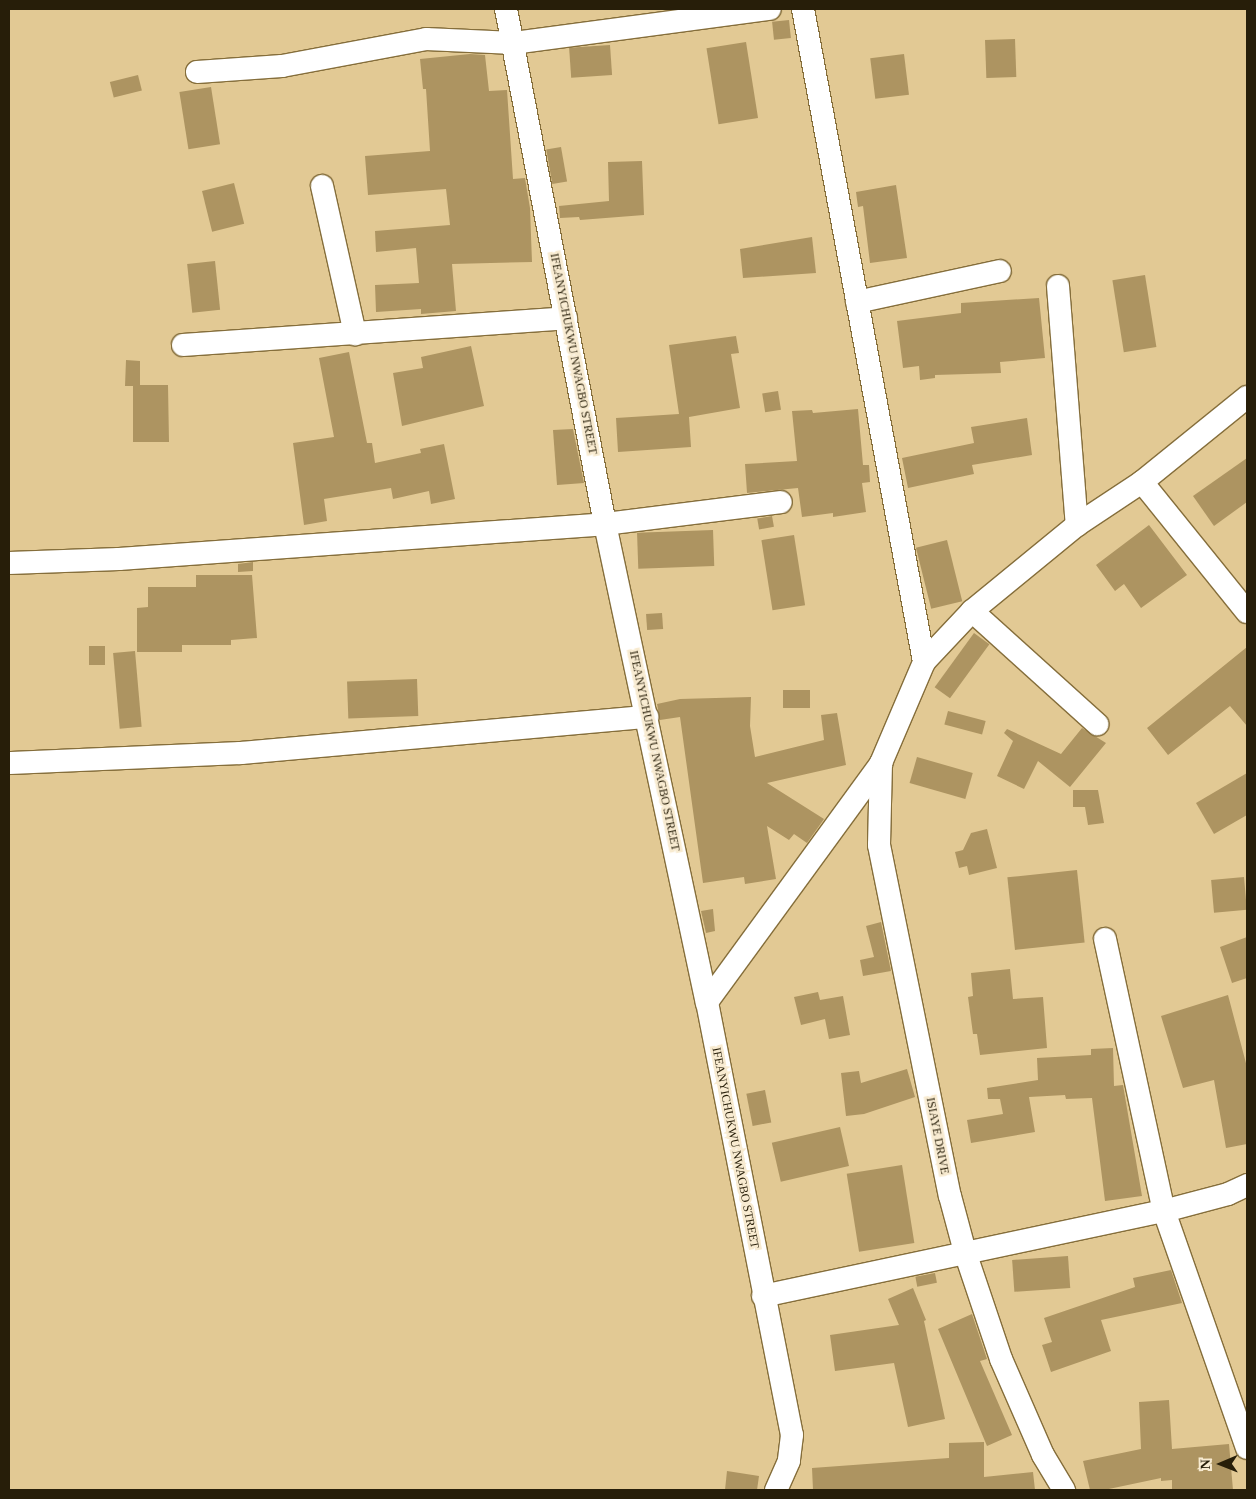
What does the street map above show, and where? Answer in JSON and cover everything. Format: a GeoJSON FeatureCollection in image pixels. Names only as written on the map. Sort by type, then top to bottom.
{"type":"FeatureCollection","features":[{"type":"Feature","properties":{"kind":"street","name":"IFEANYICHUKWU NWAGBO STREET"},"geometry":{"type":"LineString","coordinates":[[506,9],[605,524],[707,1002],[763,1296],[792,1435],[789,1461],[776,1490]]}},
{"type":"Feature","properties":{"kind":"street"},"geometry":{"type":"LineString","coordinates":[[197,72],[282,66],[426,39],[514,43],[770,9]]}},
{"type":"Feature","properties":{"kind":"street"},"geometry":{"type":"LineString","coordinates":[[803,9],[924,662]]}},
{"type":"Feature","properties":{"kind":"street"},"geometry":{"type":"LineString","coordinates":[[322,186],[355,334]]}},
{"type":"Feature","properties":{"kind":"street"},"geometry":{"type":"LineString","coordinates":[[858,302],[1000,271]]}},
{"type":"Feature","properties":{"kind":"street"},"geometry":{"type":"LineString","coordinates":[[1058,286],[1078,525]]}},
{"type":"Feature","properties":{"kind":"street"},"geometry":{"type":"LineString","coordinates":[[183,345],[566,318]]}},
{"type":"Feature","properties":{"kind":"street"},"geometry":{"type":"LineString","coordinates":[[707,1002],[881,763],[924,662],[972,612],[1078,525],[1142,482],[1247,397]]}},
{"type":"Feature","properties":{"kind":"street"},"geometry":{"type":"LineString","coordinates":[[1142,482],[1247,612]]}},
{"type":"Feature","properties":{"kind":"street"},"geometry":{"type":"LineString","coordinates":[[9,563],[119,559],[605,524],[781,502]]}},
{"type":"Feature","properties":{"kind":"street"},"geometry":{"type":"LineString","coordinates":[[972,612],[1097,724]]}},
{"type":"Feature","properties":{"kind":"street"},"geometry":{"type":"LineString","coordinates":[[9,763],[241,753],[647,717]]}},
{"type":"Feature","properties":{"kind":"street","name":"ISIAYE DRIVE"},"geometry":{"type":"LineString","coordinates":[[881,763],[879,845],[950,1196],[965,1252],[1001,1359],[1043,1455],[1064,1490]]}},
{"type":"Feature","properties":{"kind":"street"},"geometry":{"type":"LineString","coordinates":[[1105,939],[1164,1211],[1247,1448]]}},
{"type":"Feature","properties":{"kind":"street"},"geometry":{"type":"LineString","coordinates":[[763,1296],[1164,1211],[1228,1194],[1247,1184]]}},
{"type":"Feature","properties":{"kind":"building"},"geometry":{"type":"Polygon","coordinates":[[[789,20],[791,38],[774,40],[772,22],[789,20]]]}},
{"type":"Feature","properties":{"kind":"building"},"geometry":{"type":"Polygon","coordinates":[[[1015,39],[1016,77],[986,78],[985,40],[1015,39]]]}},
{"type":"Feature","properties":{"kind":"building"},"geometry":{"type":"Polygon","coordinates":[[[746,42],[758,118],[719,124],[706,48],[746,42]]]}},
{"type":"Feature","properties":{"kind":"building"},"geometry":{"type":"Polygon","coordinates":[[[610,45],[612,75],[571,78],[569,48],[610,45]]]}},
{"type":"Feature","properties":{"kind":"building"},"geometry":{"type":"Polygon","coordinates":[[[470,54],[485,55],[489,91],[507,90],[513,179],[525,178],[530,208],[532,262],[452,264],[456,311],[421,314],[421,309],[376,312],[375,285],[419,283],[416,248],[376,252],[375,231],[450,225],[446,189],[368,195],[365,156],[430,151],[426,89],[423,89],[420,59],[470,54]]]}},
{"type":"Feature","properties":{"kind":"building"},"geometry":{"type":"Polygon","coordinates":[[[904,54],[909,95],[875,99],[870,58],[904,54]]]}},
{"type":"Feature","properties":{"kind":"building"},"geometry":{"type":"Polygon","coordinates":[[[138,75],[142,91],[114,98],[110,82],[138,75]]]}},
{"type":"Feature","properties":{"kind":"building"},"geometry":{"type":"Polygon","coordinates":[[[211,87],[220,144],[188,149],[179,92],[211,87]]]}},
{"type":"Feature","properties":{"kind":"building"},"geometry":{"type":"Polygon","coordinates":[[[561,147],[567,181],[552,184],[546,150],[561,147]]]}},
{"type":"Feature","properties":{"kind":"building"},"geometry":{"type":"Polygon","coordinates":[[[642,161],[644,215],[580,220],[579,217],[560,218],[559,206],[609,201],[608,162],[642,161]]]}},
{"type":"Feature","properties":{"kind":"building"},"geometry":{"type":"Polygon","coordinates":[[[234,183],[244,224],[212,232],[202,191],[234,183]]]}},
{"type":"Feature","properties":{"kind":"building"},"geometry":{"type":"Polygon","coordinates":[[[896,185],[907,258],[870,263],[863,206],[858,207],[856,192],[896,185]]]}},
{"type":"Feature","properties":{"kind":"building"},"geometry":{"type":"Polygon","coordinates":[[[812,237],[816,273],[743,278],[740,249],[812,237]]]}},
{"type":"Feature","properties":{"kind":"building"},"geometry":{"type":"Polygon","coordinates":[[[215,261],[220,310],[192,313],[187,264],[215,261]]]}},
{"type":"Feature","properties":{"kind":"building"},"geometry":{"type":"Polygon","coordinates":[[[1145,275],[1156,347],[1124,352],[1112,280],[1145,275]]]}},
{"type":"Feature","properties":{"kind":"building"},"geometry":{"type":"Polygon","coordinates":[[[1039,298],[1045,358],[1000,362],[1001,373],[935,375],[935,378],[920,380],[919,366],[903,368],[897,321],[961,313],[961,303],[1039,298]]]}},
{"type":"Feature","properties":{"kind":"building"},"geometry":{"type":"Polygon","coordinates":[[[736,336],[739,353],[731,354],[740,408],[689,417],[691,447],[618,452],[616,418],[679,414],[669,345],[736,336]]]}},
{"type":"Feature","properties":{"kind":"building"},"geometry":{"type":"Polygon","coordinates":[[[471,346],[484,406],[402,426],[393,373],[423,368],[421,357],[471,346]]]}},
{"type":"Feature","properties":{"kind":"building"},"geometry":{"type":"Polygon","coordinates":[[[349,352],[367,443],[372,443],[375,463],[421,453],[420,449],[444,444],[455,499],[431,504],[429,491],[393,499],[391,488],[324,499],[327,521],[304,525],[293,443],[334,437],[319,358],[349,352]]]}},
{"type":"Feature","properties":{"kind":"building"},"geometry":{"type":"Polygon","coordinates":[[[126,360],[140,361],[140,385],[168,385],[169,442],[133,442],[133,386],[125,386],[126,360]]]}},
{"type":"Feature","properties":{"kind":"building"},"geometry":{"type":"Polygon","coordinates":[[[778,391],[781,410],[765,412],[762,394],[778,391]]]}},
{"type":"Feature","properties":{"kind":"building"},"geometry":{"type":"Polygon","coordinates":[[[858,409],[863,465],[869,465],[870,482],[862,483],[866,512],[833,517],[833,513],[802,517],[798,488],[747,493],[745,464],[797,461],[792,411],[812,410],[813,413],[858,409]]]}},
{"type":"Feature","properties":{"kind":"building"},"geometry":{"type":"Polygon","coordinates":[[[1027,418],[1032,455],[972,465],[974,474],[908,488],[902,458],[974,443],[971,427],[1027,418]]]}},
{"type":"Feature","properties":{"kind":"building"},"geometry":{"type":"Polygon","coordinates":[[[573,429],[584,483],[557,485],[553,430],[573,429]]]}},
{"type":"Feature","properties":{"kind":"building"},"geometry":{"type":"Polygon","coordinates":[[[1247,458],[1247,502],[1214,526],[1193,496],[1247,458]]]}},
{"type":"Feature","properties":{"kind":"building"},"geometry":{"type":"Polygon","coordinates":[[[772,516],[774,527],[759,529],[757,519],[772,516]]]}},
{"type":"Feature","properties":{"kind":"building"},"geometry":{"type":"Polygon","coordinates":[[[1149,525],[1187,575],[1141,608],[1124,584],[1115,591],[1096,565],[1149,525]]]}},
{"type":"Feature","properties":{"kind":"building"},"geometry":{"type":"Polygon","coordinates":[[[713,530],[714,566],[638,569],[637,533],[713,530]]]}},
{"type":"Feature","properties":{"kind":"building"},"geometry":{"type":"Polygon","coordinates":[[[794,535],[805,605],[773,610],[761,540],[794,535]]]}},
{"type":"Feature","properties":{"kind":"building"},"geometry":{"type":"Polygon","coordinates":[[[947,540],[962,601],[931,609],[916,548],[947,540]]]}},
{"type":"Feature","properties":{"kind":"building"},"geometry":{"type":"Polygon","coordinates":[[[253,562],[253,571],[238,572],[238,564],[253,562]]]}},
{"type":"Feature","properties":{"kind":"building"},"geometry":{"type":"Polygon","coordinates":[[[196,575],[252,575],[257,638],[231,640],[231,645],[182,645],[182,652],[137,652],[137,608],[148,607],[148,587],[196,587],[196,575]]]}},
{"type":"Feature","properties":{"kind":"building"},"geometry":{"type":"Polygon","coordinates":[[[662,613],[663,629],[647,630],[646,614],[662,613]]]}},
{"type":"Feature","properties":{"kind":"building"},"geometry":{"type":"Polygon","coordinates":[[[974,633],[989,644],[950,698],[935,687],[974,633]]]}},
{"type":"Feature","properties":{"kind":"building"},"geometry":{"type":"Polygon","coordinates":[[[89,646],[105,646],[105,665],[89,665],[89,646]]]}},
{"type":"Feature","properties":{"kind":"building"},"geometry":{"type":"Polygon","coordinates":[[[1247,647],[1247,726],[1230,706],[1168,755],[1147,728],[1247,647]]]}},
{"type":"Feature","properties":{"kind":"building"},"geometry":{"type":"Polygon","coordinates":[[[135,651],[142,727],[120,729],[113,653],[135,651]]]}},
{"type":"Feature","properties":{"kind":"building"},"geometry":{"type":"Polygon","coordinates":[[[417,679],[418,716],[348,718],[347,681],[417,679]]]}},
{"type":"Feature","properties":{"kind":"building"},"geometry":{"type":"Polygon","coordinates":[[[783,690],[810,690],[810,708],[783,708],[783,690]]]}},
{"type":"Feature","properties":{"kind":"building"},"geometry":{"type":"Polygon","coordinates":[[[751,697],[750,726],[755,757],[824,740],[821,715],[837,713],[846,765],[767,783],[824,819],[807,843],[794,834],[789,840],[767,826],[776,879],[745,884],[744,877],[703,883],[680,717],[660,720],[657,704],[680,699],[751,697]]]}},
{"type":"Feature","properties":{"kind":"building"},"geometry":{"type":"Polygon","coordinates":[[[948,711],[986,721],[982,735],[944,725],[948,711]]]}},
{"type":"Feature","properties":{"kind":"building"},"geometry":{"type":"Polygon","coordinates":[[[1082,728],[1106,743],[1070,787],[1038,761],[1024,789],[997,776],[1013,741],[1004,733],[1007,729],[1061,754],[1082,728]]]}},
{"type":"Feature","properties":{"kind":"building"},"geometry":{"type":"Polygon","coordinates":[[[917,757],[973,773],[965,799],[910,783],[917,757]]]}},
{"type":"Feature","properties":{"kind":"building"},"geometry":{"type":"Polygon","coordinates":[[[1247,773],[1247,815],[1214,834],[1196,803],[1247,773]]]}},
{"type":"Feature","properties":{"kind":"building"},"geometry":{"type":"Polygon","coordinates":[[[1073,790],[1098,790],[1104,823],[1088,825],[1085,807],[1073,807],[1073,790]]]}},
{"type":"Feature","properties":{"kind":"building"},"geometry":{"type":"Polygon","coordinates":[[[987,829],[997,868],[969,875],[967,866],[959,868],[955,852],[963,850],[971,833],[987,829]]]}},
{"type":"Feature","properties":{"kind":"building"},"geometry":{"type":"Polygon","coordinates":[[[1077,870],[1085,943],[1015,950],[1007,877],[1077,870]]]}},
{"type":"Feature","properties":{"kind":"building"},"geometry":{"type":"Polygon","coordinates":[[[1244,877],[1247,910],[1214,913],[1211,880],[1244,877]]]}},
{"type":"Feature","properties":{"kind":"building"},"geometry":{"type":"Polygon","coordinates":[[[713,909],[715,931],[706,933],[701,911],[713,909]]]}},
{"type":"Feature","properties":{"kind":"building"},"geometry":{"type":"Polygon","coordinates":[[[881,922],[891,971],[863,976],[860,960],[874,957],[866,926],[881,922]]]}},
{"type":"Feature","properties":{"kind":"building"},"geometry":{"type":"Polygon","coordinates":[[[1247,937],[1247,978],[1232,983],[1220,947],[1247,937]]]}},
{"type":"Feature","properties":{"kind":"building"},"geometry":{"type":"Polygon","coordinates":[[[1010,969],[1013,999],[1043,997],[1047,1048],[980,1055],[977,1034],[973,1034],[968,997],[973,996],[971,973],[1010,969]]]}},
{"type":"Feature","properties":{"kind":"building"},"geometry":{"type":"Polygon","coordinates":[[[818,992],[820,1000],[843,996],[850,1035],[829,1039],[825,1019],[801,1025],[794,997],[818,992]]]}},
{"type":"Feature","properties":{"kind":"building"},"geometry":{"type":"Polygon","coordinates":[[[1228,995],[1247,1067],[1247,1144],[1226,1148],[1214,1080],[1183,1088],[1161,1016],[1228,995]]]}},
{"type":"Feature","properties":{"kind":"building"},"geometry":{"type":"Polygon","coordinates":[[[1113,1048],[1114,1086],[1123,1085],[1142,1196],[1105,1201],[1092,1098],[1066,1099],[1065,1095],[1029,1097],[1035,1132],[971,1143],[967,1120],[1003,1114],[1000,1099],[988,1099],[987,1088],[1038,1080],[1037,1058],[1091,1055],[1091,1049],[1113,1048]]]}},
{"type":"Feature","properties":{"kind":"building"},"geometry":{"type":"Polygon","coordinates":[[[907,1069],[915,1097],[864,1114],[846,1116],[841,1073],[859,1071],[861,1083],[907,1069]]]}},
{"type":"Feature","properties":{"kind":"building"},"geometry":{"type":"Polygon","coordinates":[[[765,1090],[771,1122],[753,1126],[746,1094],[765,1090]]]}},
{"type":"Feature","properties":{"kind":"building"},"geometry":{"type":"Polygon","coordinates":[[[840,1127],[849,1166],[781,1182],[772,1143],[840,1127]]]}},
{"type":"Feature","properties":{"kind":"building"},"geometry":{"type":"Polygon","coordinates":[[[902,1165],[914,1243],[859,1252],[847,1174],[902,1165]]]}},
{"type":"Feature","properties":{"kind":"building"},"geometry":{"type":"Polygon","coordinates":[[[1068,1256],[1070,1288],[1014,1292],[1012,1260],[1068,1256]]]}},
{"type":"Feature","properties":{"kind":"building"},"geometry":{"type":"Polygon","coordinates":[[[1171,1270],[1182,1303],[1101,1320],[1111,1351],[1051,1372],[1042,1345],[1052,1342],[1044,1318],[1135,1287],[1133,1278],[1171,1270]]]}},
{"type":"Feature","properties":{"kind":"building"},"geometry":{"type":"Polygon","coordinates":[[[935,1273],[937,1283],[917,1287],[915,1277],[935,1273]]]}},
{"type":"Feature","properties":{"kind":"building"},"geometry":{"type":"Polygon","coordinates":[[[913,1288],[926,1320],[924,1321],[945,1419],[908,1427],[894,1363],[835,1371],[830,1335],[899,1325],[888,1299],[913,1288]]]}},
{"type":"Feature","properties":{"kind":"building"},"geometry":{"type":"Polygon","coordinates":[[[972,1314],[987,1359],[980,1361],[1012,1435],[987,1446],[938,1329],[972,1314]]]}},
{"type":"Feature","properties":{"kind":"building"},"geometry":{"type":"Polygon","coordinates":[[[1169,1400],[1172,1449],[1229,1444],[1233,1490],[1172,1490],[1172,1480],[1161,1481],[1161,1478],[1104,1490],[1090,1490],[1083,1461],[1141,1449],[1139,1402],[1169,1400]]]}},
{"type":"Feature","properties":{"kind":"building"},"geometry":{"type":"Polygon","coordinates":[[[984,1442],[984,1477],[1033,1472],[1035,1490],[813,1490],[812,1468],[949,1458],[949,1443],[984,1442]]]}},
{"type":"Feature","properties":{"kind":"building"},"geometry":{"type":"Polygon","coordinates":[[[727,1471],[759,1476],[757,1490],[725,1490],[727,1471]]]}}]}
